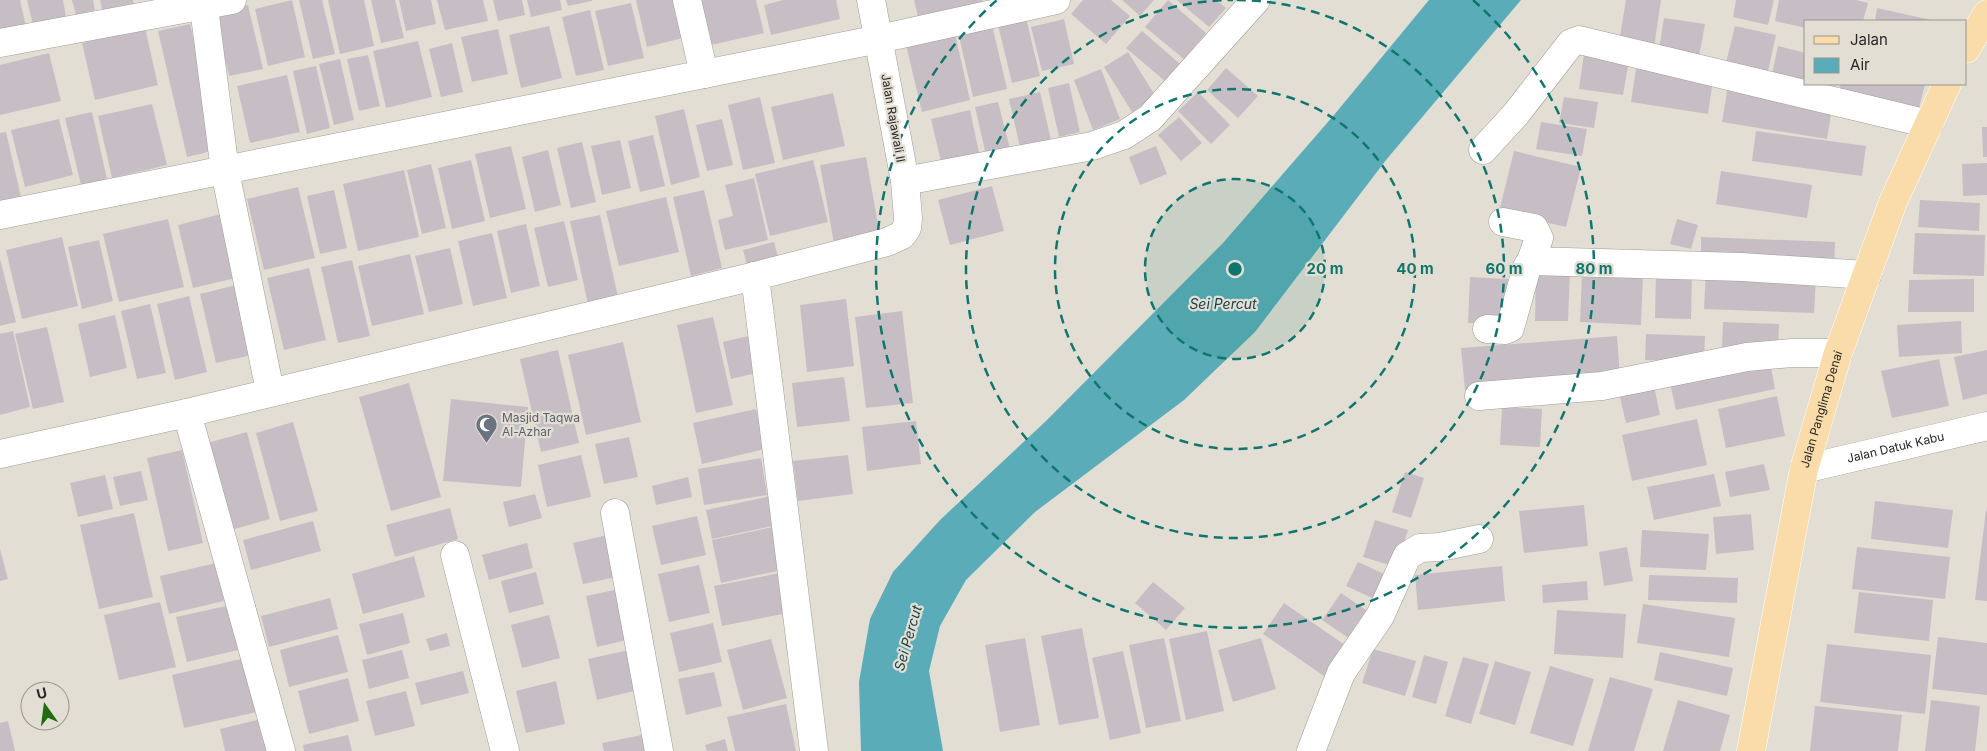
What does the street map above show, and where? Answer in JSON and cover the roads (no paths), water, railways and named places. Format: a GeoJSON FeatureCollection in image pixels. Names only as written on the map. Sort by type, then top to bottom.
{"type":"FeatureCollection","features":[{"type":"Feature","properties":{"kind":"main road"},"geometry":{"type":"LineString","coordinates":[[1967,47],[1987,14]]}},
{"type":"Feature","properties":{"kind":"main road","name":"Jalan Panglima Denai"},"geometry":{"type":"LineString","coordinates":[[1750,751],[1804,470],[1838,353],[1893,202],[1946,85]]}},
{"type":"Feature","properties":{"kind":"street"},"geometry":{"type":"LineString","coordinates":[[0,43],[204,3],[232,0]]}},
{"type":"Feature","properties":{"kind":"street"},"geometry":{"type":"LineString","coordinates":[[687,0],[704,74]]}},
{"type":"Feature","properties":{"kind":"street","name":"Jalan Rajawali II"},"geometry":{"type":"LineString","coordinates":[[755,276],[887,242],[902,235],[907,228],[905,181],[871,0]]}},
{"type":"Feature","properties":{"kind":"street"},"geometry":{"type":"LineString","coordinates":[[0,215],[879,39],[1055,0]]}},
{"type":"Feature","properties":{"kind":"street"},"geometry":{"type":"LineString","coordinates":[[905,181],[1092,146],[1124,135],[1150,118],[1256,0]]}},
{"type":"Feature","properties":{"kind":"street"},"geometry":{"type":"LineString","coordinates":[[204,3],[225,171],[270,391]]}},
{"type":"Feature","properties":{"kind":"street"},"geometry":{"type":"LineString","coordinates":[[1483,150],[1516,114],[1571,43],[1579,40],[1929,124]]}},
{"type":"Feature","properties":{"kind":"street"},"geometry":{"type":"LineString","coordinates":[[1487,329],[1505,330],[1510,328],[1527,267],[1539,238],[1534,228],[1503,222]]}},
{"type":"Feature","properties":{"kind":"street"},"geometry":{"type":"LineString","coordinates":[[1531,260],[1742,267],[1867,275]]}},
{"type":"Feature","properties":{"kind":"street"},"geometry":{"type":"LineString","coordinates":[[0,454],[187,412],[755,276],[814,751]]}},
{"type":"Feature","properties":{"kind":"street"},"geometry":{"type":"LineString","coordinates":[[1479,396],[1602,386],[1747,357],[1792,353],[1838,353]]}},
{"type":"Feature","properties":{"kind":"street"},"geometry":{"type":"LineString","coordinates":[[187,412],[281,751]]}},
{"type":"Feature","properties":{"kind":"street","name":"Jalan Datuk Kabu"},"geometry":{"type":"LineString","coordinates":[[1804,470],[1987,426]]}},
{"type":"Feature","properties":{"kind":"street"},"geometry":{"type":"LineString","coordinates":[[616,513],[659,751]]}},
{"type":"Feature","properties":{"kind":"street"},"geometry":{"type":"LineString","coordinates":[[1311,751],[1341,673],[1380,616],[1407,556],[1420,548],[1440,547],[1479,539]]}},
{"type":"Feature","properties":{"kind":"street"},"geometry":{"type":"LineString","coordinates":[[455,555],[505,751]]}},
{"type":"Feature","properties":{"kind":"water","name":"Sei Percut"},"geometry":{"type":"Polygon","coordinates":[[[1429,0],[1521,0],[1386,160],[1255,332],[1184,400],[1035,512],[966,580],[940,626],[929,671],[943,751],[861,751],[859,682],[870,619],[893,572],[940,520],[1046,421],[1223,243],[1334,115],[1429,0]]]}},
{"type":"Feature","properties":{"kind":"place","name":"Masjid Taqwa Al-Azhar"},"geometry":{"type":"Point","coordinates":[486,444]}}]}
